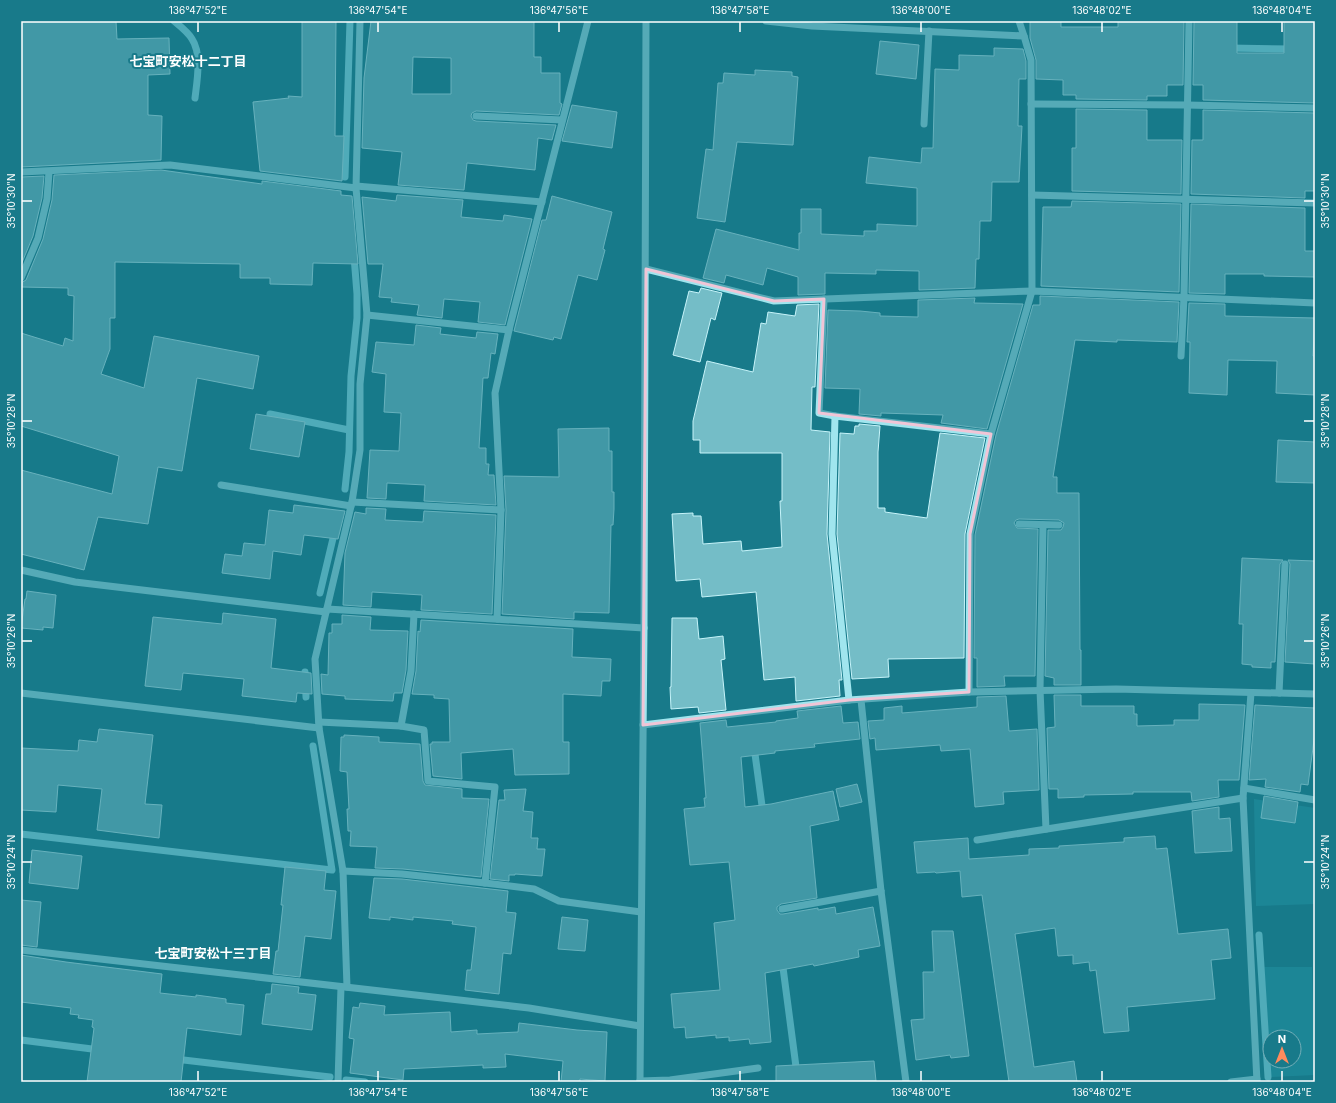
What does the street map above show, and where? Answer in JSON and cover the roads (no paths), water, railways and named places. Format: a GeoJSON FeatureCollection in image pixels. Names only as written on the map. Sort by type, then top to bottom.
{"type":"FeatureCollection","features":[{"type":"Feature","properties":{"kind":"street"},"geometry":{"type":"LineString","coordinates":[[338,1082],[344,987],[343,871],[319,725],[315,659],[352,504],[360,450],[360,384],[367,315],[356,187],[360,21]]}},
{"type":"Feature","properties":{"kind":"street"},"geometry":{"type":"LineString","coordinates":[[497,619],[501,510],[495,392],[509,330],[588,21]]}},
{"type":"Feature","properties":{"kind":"street"},"geometry":{"type":"LineString","coordinates":[[646,21],[644,628],[640,1081],[670,1080],[758,1068]]}},
{"type":"Feature","properties":{"kind":"street"},"geometry":{"type":"LineString","coordinates":[[766,21],[812,26],[1024,36]]}},
{"type":"Feature","properties":{"kind":"street"},"geometry":{"type":"LineString","coordinates":[[969,692],[970,534],[991,434],[1032,291],[1031,60],[1019,21]]}},
{"type":"Feature","properties":{"kind":"street"},"geometry":{"type":"LineString","coordinates":[[1181,356],[1184,297],[1189,21]]}},
{"type":"Feature","properties":{"kind":"street"},"geometry":{"type":"LineString","coordinates":[[924,124],[929,32]]}},
{"type":"Feature","properties":{"kind":"street"},"geometry":{"type":"LineString","coordinates":[[1031,104],[1315,108]]}},
{"type":"Feature","properties":{"kind":"street"},"geometry":{"type":"LineString","coordinates":[[476,116],[562,120]]}},
{"type":"Feature","properties":{"kind":"street"},"geometry":{"type":"LineString","coordinates":[[21,172],[49,172],[170,165],[356,187],[542,202]]}},
{"type":"Feature","properties":{"kind":"street"},"geometry":{"type":"LineString","coordinates":[[21,278],[38,238],[47,199],[49,172]]}},
{"type":"Feature","properties":{"kind":"street"},"geometry":{"type":"LineString","coordinates":[[1032,195],[1315,203]]}},
{"type":"Feature","properties":{"kind":"street"},"geometry":{"type":"LineString","coordinates":[[646,269],[774,301],[1032,291],[1315,303]]}},
{"type":"Feature","properties":{"kind":"street"},"geometry":{"type":"LineString","coordinates":[[824,299],[819,413],[991,434]]}},
{"type":"Feature","properties":{"kind":"street"},"geometry":{"type":"LineString","coordinates":[[367,315],[509,330]]}},
{"type":"Feature","properties":{"kind":"street"},"geometry":{"type":"LineString","coordinates":[[835,416],[832,534],[850,700]]}},
{"type":"Feature","properties":{"kind":"street"},"geometry":{"type":"LineString","coordinates":[[221,485],[352,504],[501,510]]}},
{"type":"Feature","properties":{"kind":"street"},"geometry":{"type":"LineString","coordinates":[[1019,524],[1059,525]]}},
{"type":"Feature","properties":{"kind":"street"},"geometry":{"type":"LineString","coordinates":[[1043,525],[1040,690],[1046,829]]}},
{"type":"Feature","properties":{"kind":"street"},"geometry":{"type":"LineString","coordinates":[[1279,693],[1284,564]]}},
{"type":"Feature","properties":{"kind":"street"},"geometry":{"type":"LineString","coordinates":[[21,570],[75,582],[327,610],[644,628]]}},
{"type":"Feature","properties":{"kind":"street"},"geometry":{"type":"LineString","coordinates":[[401,726],[411,671],[414,614]]}},
{"type":"Feature","properties":{"kind":"street"},"geometry":{"type":"LineString","coordinates":[[643,725],[850,700],[969,692],[1116,689],[1315,694]]}},
{"type":"Feature","properties":{"kind":"street"},"geometry":{"type":"LineString","coordinates":[[21,693],[319,725],[401,726],[424,730],[428,781],[495,787],[485,883]]}},
{"type":"Feature","properties":{"kind":"street"},"geometry":{"type":"LineString","coordinates":[[1231,1082],[1257,1080],[1242,798],[1251,693]]}},
{"type":"Feature","properties":{"kind":"street"},"geometry":{"type":"LineString","coordinates":[[861,700],[881,892],[906,1082]]}},
{"type":"Feature","properties":{"kind":"street"},"geometry":{"type":"LineString","coordinates":[[1244,788],[1315,800]]}},
{"type":"Feature","properties":{"kind":"street"},"geometry":{"type":"LineString","coordinates":[[977,840],[1242,798]]}},
{"type":"Feature","properties":{"kind":"street"},"geometry":{"type":"LineString","coordinates":[[343,871],[402,874],[485,883],[534,890],[559,901],[641,912]]}},
{"type":"Feature","properties":{"kind":"street"},"geometry":{"type":"LineString","coordinates":[[782,909],[881,892]]}},
{"type":"Feature","properties":{"kind":"street"},"geometry":{"type":"LineString","coordinates":[[21,950],[529,1008],[640,1026]]}},
{"type":"Feature","properties":{"kind":"waterway"},"geometry":{"type":"LineString","coordinates":[[174,21],[184,29],[192,39],[197,52],[198,76],[195,98]]}},
{"type":"Feature","properties":{"kind":"waterway"},"geometry":{"type":"LineString","coordinates":[[345,177],[350,21]]}},
{"type":"Feature","properties":{"kind":"waterway"},"geometry":{"type":"LineString","coordinates":[[1229,48],[1292,49]]}},
{"type":"Feature","properties":{"kind":"waterway"},"geometry":{"type":"LineString","coordinates":[[345,489],[349,452],[351,376],[357,318],[354,256]]}},
{"type":"Feature","properties":{"kind":"waterway"},"geometry":{"type":"LineString","coordinates":[[270,414],[349,430]]}},
{"type":"Feature","properties":{"kind":"waterway"},"geometry":{"type":"LineString","coordinates":[[320,593],[335,530]]}},
{"type":"Feature","properties":{"kind":"waterway"},"geometry":{"type":"LineString","coordinates":[[305,672],[306,697]]}},
{"type":"Feature","properties":{"kind":"waterway"},"geometry":{"type":"LineString","coordinates":[[21,834],[332,870],[313,746]]}},
{"type":"Feature","properties":{"kind":"waterway"},"geometry":{"type":"LineString","coordinates":[[755,754],[763,813]]}},
{"type":"Feature","properties":{"kind":"waterway"},"geometry":{"type":"LineString","coordinates":[[1259,935],[1268,1077]]}},
{"type":"Feature","properties":{"kind":"waterway"},"geometry":{"type":"LineString","coordinates":[[782,960],[798,1082]]}},
{"type":"Feature","properties":{"kind":"waterway"},"geometry":{"type":"LineString","coordinates":[[21,1040],[100,1050]]}},
{"type":"Feature","properties":{"kind":"waterway"},"geometry":{"type":"LineString","coordinates":[[175,1059],[330,1077]]}},
{"type":"Feature","properties":{"kind":"waterway"},"geometry":{"type":"LineString","coordinates":[[346,1080],[365,1082]]}},
{"type":"Feature","properties":{"kind":"district","name":"七宝町安松十二丁目"},"geometry":{"type":"Point","coordinates":[188,61]}},
{"type":"Feature","properties":{"kind":"district","name":"七宝町安松十三丁目"},"geometry":{"type":"Point","coordinates":[213,953]}}]}
